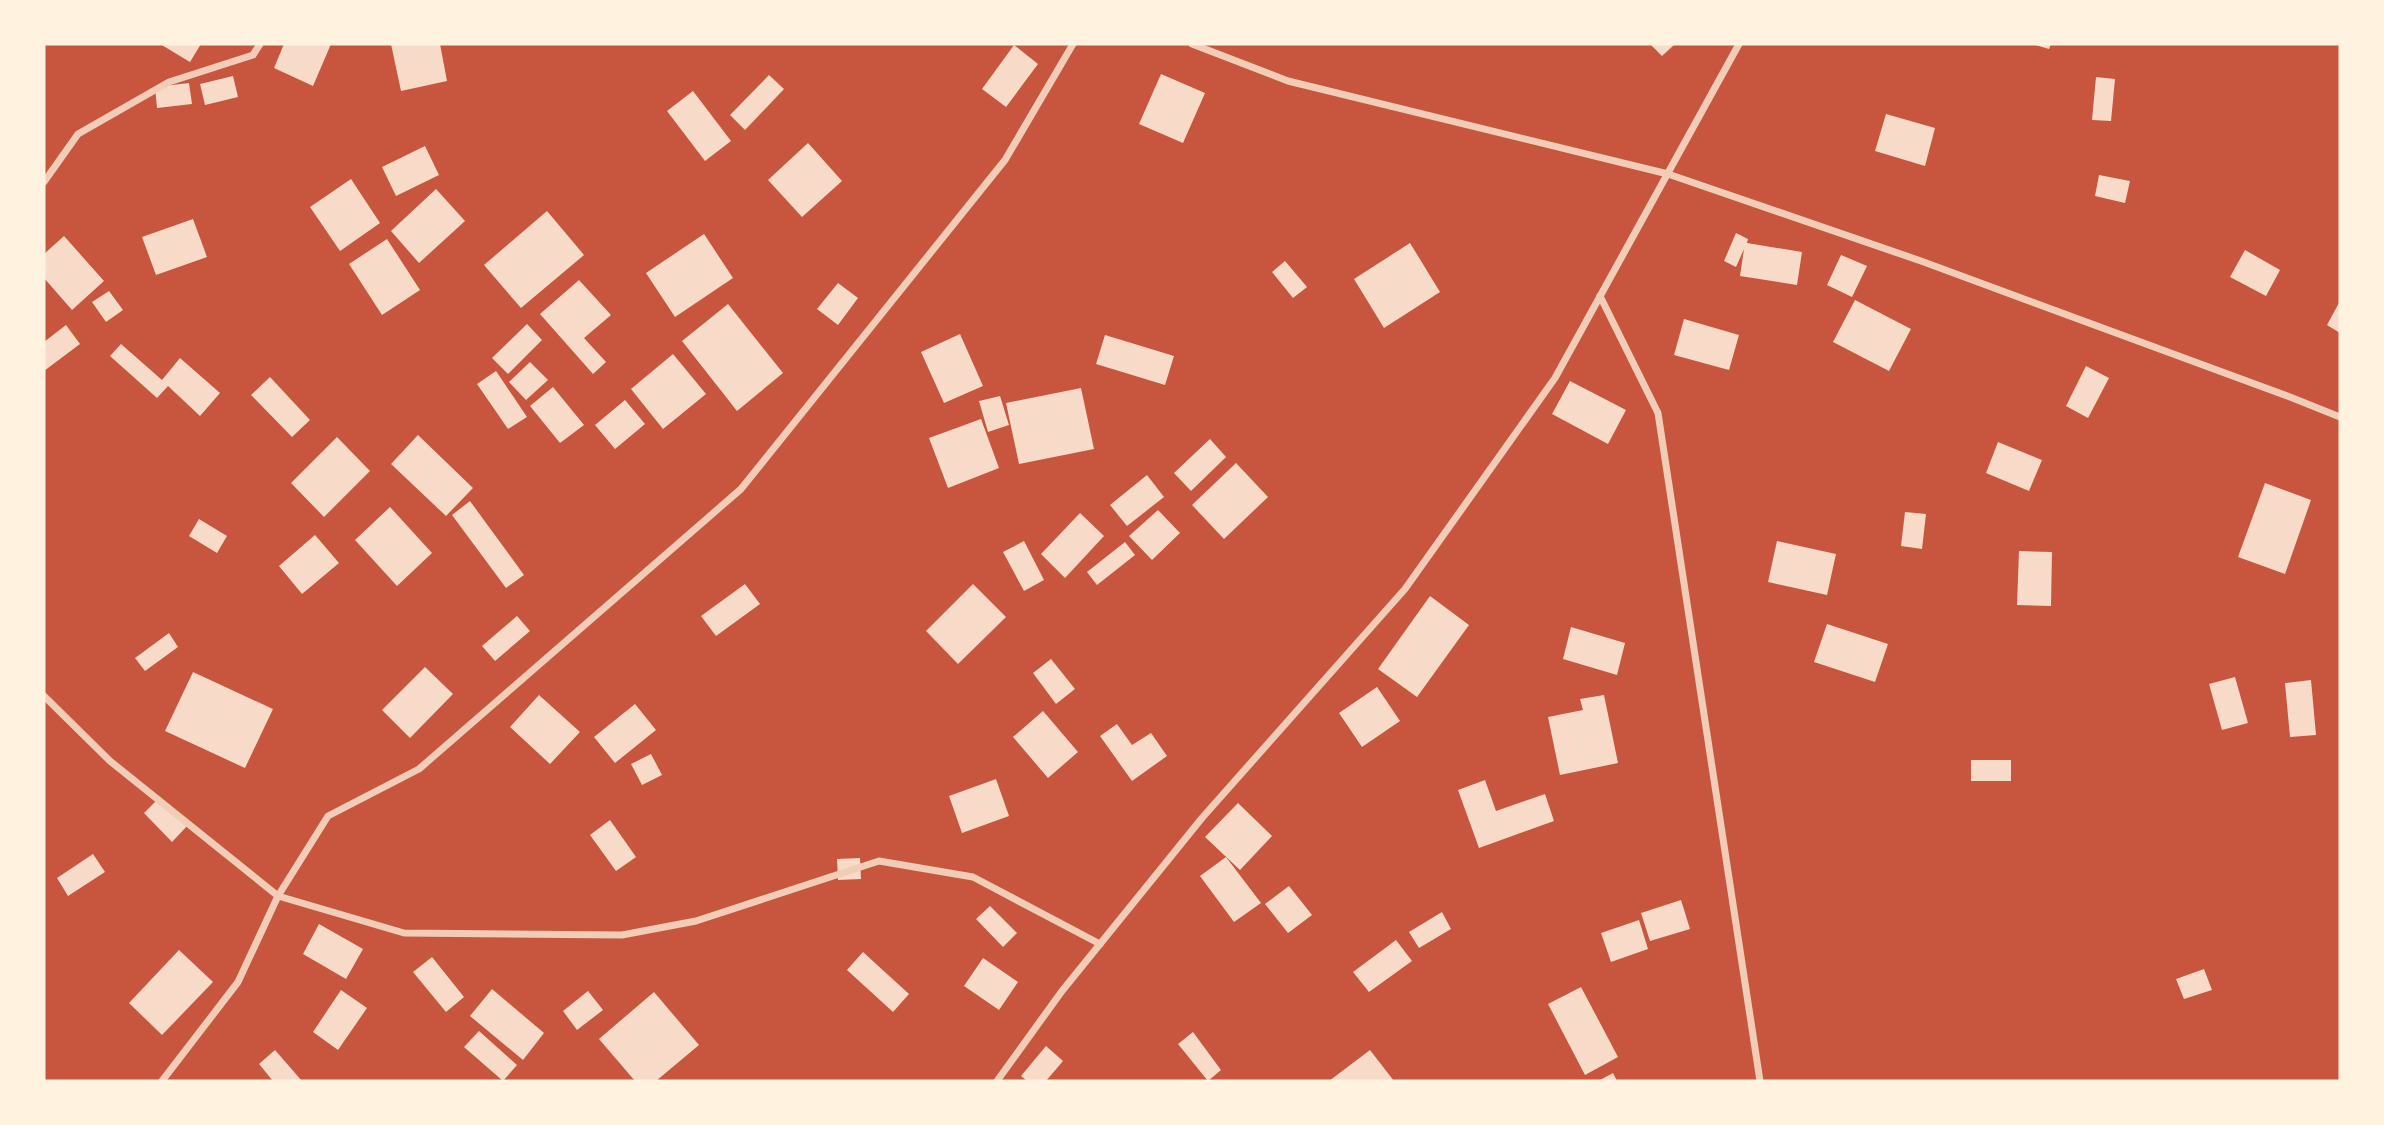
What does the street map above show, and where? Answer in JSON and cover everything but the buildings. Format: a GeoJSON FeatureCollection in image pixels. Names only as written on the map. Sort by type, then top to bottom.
{"type":"FeatureCollection","features":[{"type":"Feature","properties":{"kind":"street"},"geometry":{"type":"LineString","coordinates":[[44,182],[78,134],[169,82],[253,55],[260,44]]}},
{"type":"Feature","properties":{"kind":"street"},"geometry":{"type":"LineString","coordinates":[[162,1081],[238,982],[278,896],[328,816],[419,769],[741,489],[1005,160],[1073,44]]}},
{"type":"Feature","properties":{"kind":"street"},"geometry":{"type":"LineString","coordinates":[[1192,44],[1289,81],[1668,174],[1921,261],[2340,417]]}},
{"type":"Feature","properties":{"kind":"street"},"geometry":{"type":"LineString","coordinates":[[997,1081],[1062,991],[1202,818],[1405,590],[1555,378],[1739,44]]}},
{"type":"Feature","properties":{"kind":"street"},"geometry":{"type":"LineString","coordinates":[[1600,296],[1658,413],[1760,1081]]}},
{"type":"Feature","properties":{"kind":"street"},"geometry":{"type":"LineString","coordinates":[[44,696],[110,761],[278,896],[404,933],[622,935],[696,921],[879,861],[973,877],[1100,944]]}}]}
